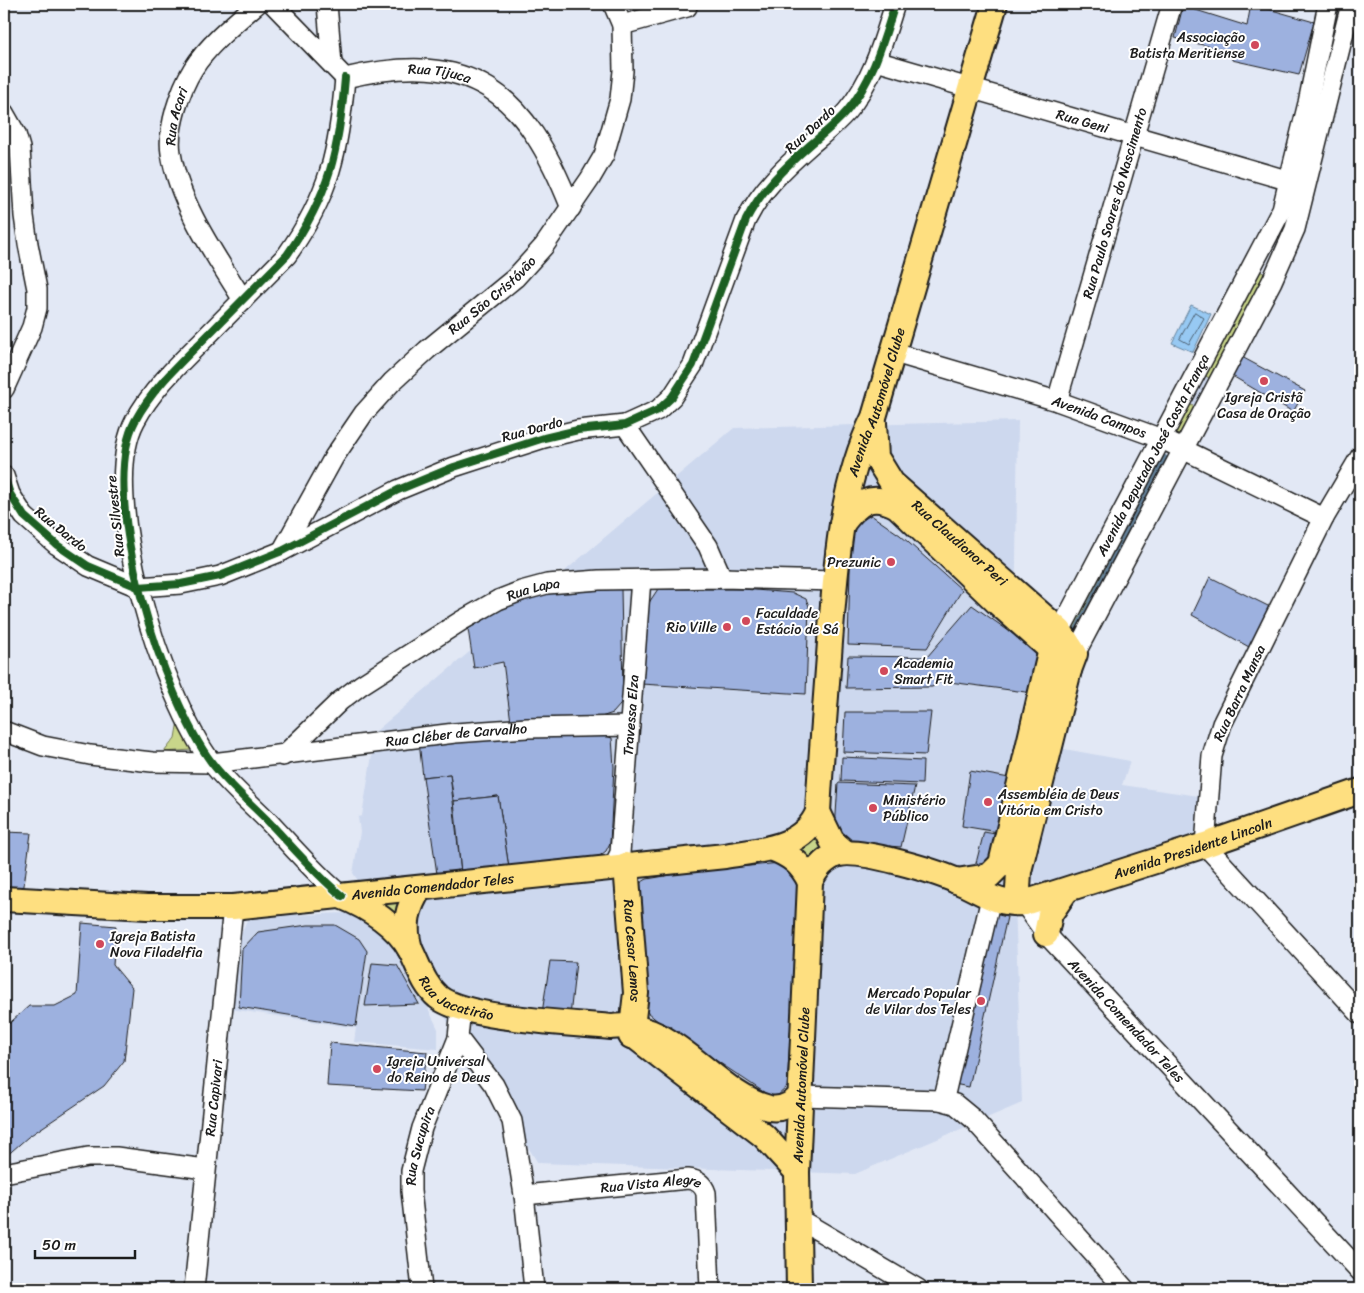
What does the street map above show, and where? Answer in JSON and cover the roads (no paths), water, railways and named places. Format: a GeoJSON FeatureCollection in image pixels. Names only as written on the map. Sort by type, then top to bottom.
{"type":"FeatureCollection","features":[{"type":"Feature","properties":{"kind":"main road","name":"Avenida Automóvel Clube"},"geometry":{"type":"LineString","coordinates":[[818,812],[835,581],[842,524],[860,448],[874,417],[891,352],[995,4]]}},
{"type":"Feature","properties":{"kind":"main road","name":"Rua Claudionor Peri"},"geometry":{"type":"LineString","coordinates":[[874,417],[876,457],[892,483],[1055,640],[1072,662]]}},
{"type":"Feature","properties":{"kind":"main road","name":"Rua Claudionor Peri"},"geometry":{"type":"LineString","coordinates":[[842,524],[856,507],[868,500],[886,501],[896,506],[998,603],[1055,640]]}},
{"type":"Feature","properties":{"kind":"main road","name":"Avenida Deputado José Costa França"},"geometry":{"type":"LineString","coordinates":[[956,880],[989,876],[1000,864],[1055,640]]}},
{"type":"Feature","properties":{"kind":"main road","name":"Avenida Deputado José Costa França"},"geometry":{"type":"LineString","coordinates":[[1024,903],[1019,894],[1018,876],[1072,662]]}},
{"type":"Feature","properties":{"kind":"main road","name":"Avenida Presidente Lincoln"},"geometry":{"type":"LineString","coordinates":[[1024,903],[1205,845],[1360,791]]}},
{"type":"Feature","properties":{"kind":"main road","name":"Avenida Comendador Teles"},"geometry":{"type":"LineString","coordinates":[[4,899],[147,907],[233,907],[420,888],[620,862],[725,856],[770,848],[789,842],[804,833],[818,812]]}},
{"type":"Feature","properties":{"kind":"main road"},"geometry":{"type":"LineString","coordinates":[[818,812],[832,841],[846,853]]}},
{"type":"Feature","properties":{"kind":"main road"},"geometry":{"type":"LineString","coordinates":[[770,848],[788,854],[799,863],[810,882],[824,862],[838,854],[846,853],[904,864],[956,880],[1006,904],[1024,903]]}},
{"type":"Feature","properties":{"kind":"main road","name":"Rua Cesar Lemos"},"geometry":{"type":"LineString","coordinates":[[620,862],[625,988],[624,1029]]}},
{"type":"Feature","properties":{"kind":"main road","name":"Avenida Automóvel Clube"},"geometry":{"type":"LineString","coordinates":[[799,1289],[797,1172],[810,882]]}},
{"type":"Feature","properties":{"kind":"main road"},"geometry":{"type":"LineString","coordinates":[[410,949],[406,934],[407,910],[420,888]]}},
{"type":"Feature","properties":{"kind":"main road"},"geometry":{"type":"LineString","coordinates":[[1046,934],[1050,914],[1066,891]]}},
{"type":"Feature","properties":{"kind":"main road","name":"Rua Jacatirão"},"geometry":{"type":"LineString","coordinates":[[342,896],[370,909],[410,949],[431,989],[445,1002],[461,1008],[624,1029],[668,1042],[751,1112],[797,1172]]}},
{"type":"Feature","properties":{"kind":"main road","name":"Rua Jacatirão"},"geometry":{"type":"LineString","coordinates":[[751,1112],[778,1108],[794,1102],[800,1096]]}},
{"type":"Feature","properties":{"kind":"street","name":"Rua Acari"},"geometry":{"type":"LineString","coordinates":[[243,300],[204,237],[178,182],[170,151],[173,120],[183,89],[194,68],[229,29],[257,4]]}},
{"type":"Feature","properties":{"kind":"street"},"geometry":{"type":"LineString","coordinates":[[273,4],[345,78]]}},
{"type":"Feature","properties":{"kind":"street"},"geometry":{"type":"LineString","coordinates":[[327,4],[332,64]]}},
{"type":"Feature","properties":{"kind":"street","name":"Rua São Cristóvão"},"geometry":{"type":"LineString","coordinates":[[282,551],[334,457],[364,413],[392,382],[427,350],[515,278],[544,246],[571,208],[604,155],[613,130],[620,99],[623,70],[622,25],[613,4]]}},
{"type":"Feature","properties":{"kind":"street","name":"Rua Dardo"},"geometry":{"type":"LineString","coordinates":[[4,476],[7,498],[57,546],[88,566],[138,587],[181,584],[220,576],[282,551],[398,490],[454,467],[544,438],[578,430],[625,425],[658,410],[684,382],[693,365],[754,203],[766,188],[846,112],[868,80],[895,4]]}},
{"type":"Feature","properties":{"kind":"street","name":"Rua Paulo Soares do Nascimento"},"geometry":{"type":"LineString","coordinates":[[1057,401],[1172,4]]}},
{"type":"Feature","properties":{"kind":"street","name":"Avenida Deputado José Costa França"},"geometry":{"type":"LineString","coordinates":[[1055,640],[1282,209],[1290,181],[1328,4]]}},
{"type":"Feature","properties":{"kind":"street","name":"Avenida Deputado José Costa França"},"geometry":{"type":"LineString","coordinates":[[1072,662],[1182,448],[1272,281],[1288,247],[1351,4]]}},
{"type":"Feature","properties":{"kind":"street"},"geometry":{"type":"LineString","coordinates":[[622,25],[687,7]]}},
{"type":"Feature","properties":{"kind":"street","name":"Rua Geni"},"geometry":{"type":"LineString","coordinates":[[876,61],[1290,181]]}},
{"type":"Feature","properties":{"kind":"street","name":"Rua Tijuca"},"geometry":{"type":"LineString","coordinates":[[345,78],[399,69],[431,68],[470,78],[494,90],[512,105],[539,141],[560,180],[571,208]]}},
{"type":"Feature","properties":{"kind":"street","name":"Rua Silvestre"},"geometry":{"type":"LineString","coordinates":[[342,896],[315,872],[212,763],[194,734],[178,699],[138,587],[126,530],[122,467],[126,441],[135,421],[151,396],[287,254],[320,201],[331,172],[340,132],[345,78]]}},
{"type":"Feature","properties":{"kind":"street"},"geometry":{"type":"LineString","coordinates":[[4,113],[16,134],[20,148],[24,216],[37,308],[32,327],[4,389]]}},
{"type":"Feature","properties":{"kind":"street"},"geometry":{"type":"LineString","coordinates":[[1269,236],[1288,247]]}},
{"type":"Feature","properties":{"kind":"street","name":"Avenida Campos"},"geometry":{"type":"LineString","coordinates":[[891,352],[1057,401],[1162,439],[1324,518]]}},
{"type":"Feature","properties":{"kind":"street"},"geometry":{"type":"LineString","coordinates":[[625,425],[708,546],[722,578]]}},
{"type":"Feature","properties":{"kind":"street","name":"Rua Barra Mansa"},"geometry":{"type":"LineString","coordinates":[[1205,845],[1210,774],[1216,740],[1229,708],[1324,518],[1360,456]]}},
{"type":"Feature","properties":{"kind":"street","name":"Rua Lapa"},"geometry":{"type":"LineString","coordinates":[[283,756],[340,701],[361,685],[498,600],[547,584],[574,581],[722,578],[835,581]]}},
{"type":"Feature","properties":{"kind":"street","name":"Travessa Elza"},"geometry":{"type":"LineString","coordinates":[[620,862],[641,579]]}},
{"type":"Feature","properties":{"kind":"street","name":"Rua Cléber de Carvalho"},"geometry":{"type":"LineString","coordinates":[[4,732],[43,746],[90,755],[152,762],[212,763],[283,756],[455,733],[527,728],[630,726]]}},
{"type":"Feature","properties":{"kind":"street"},"geometry":{"type":"LineString","coordinates":[[1205,845],[1360,1014]]}},
{"type":"Feature","properties":{"kind":"street"},"geometry":{"type":"LineString","coordinates":[[940,1100],[945,1094],[991,898]]}},
{"type":"Feature","properties":{"kind":"street","name":"Avenida Comendador Teles"},"geometry":{"type":"LineString","coordinates":[[1024,903],[1046,934],[1360,1271]]}},
{"type":"Feature","properties":{"kind":"street","name":"Rua Capivari"},"geometry":{"type":"LineString","coordinates":[[194,1289],[233,907]]}},
{"type":"Feature","properties":{"kind":"street","name":"Rua Sucupira"},"geometry":{"type":"LineString","coordinates":[[422,1289],[411,1192],[411,1171],[422,1128],[458,1038],[461,1008]]}},
{"type":"Feature","properties":{"kind":"street"},"geometry":{"type":"LineString","coordinates":[[458,1038],[494,1085],[512,1121],[524,1195],[534,1289]]}},
{"type":"Feature","properties":{"kind":"street"},"geometry":{"type":"LineString","coordinates":[[800,1096],[940,1100],[956,1104],[972,1118],[1125,1289]]}},
{"type":"Feature","properties":{"kind":"street"},"geometry":{"type":"LineString","coordinates":[[4,1172],[88,1158],[116,1157],[205,1169]]}},
{"type":"Feature","properties":{"kind":"street","name":"Rua Vista Alegre"},"geometry":{"type":"LineString","coordinates":[[524,1195],[688,1180],[697,1181],[702,1185],[706,1193],[710,1289]]}},
{"type":"Feature","properties":{"kind":"street"},"geometry":{"type":"LineString","coordinates":[[797,1218],[918,1289]]}},
{"type":"Feature","properties":{"kind":"water"},"geometry":{"type":"Polygon","coordinates":[[[1191,305],[1211,314],[1193,352],[1172,343],[1191,305]]]}},
{"type":"Feature","properties":{"kind":"waterway"},"geometry":{"type":"LineString","coordinates":[[1073,635],[1165,457]]}},
{"type":"Feature","properties":{"kind":"place","name":"Associação Batista Meritiense"},"geometry":{"type":"Point","coordinates":[1255,45]}},
{"type":"Feature","properties":{"kind":"place","name":"Igreja Cristã Casa de Oração"},"geometry":{"type":"Point","coordinates":[1264,381]}},
{"type":"Feature","properties":{"kind":"place","name":"Prezunic"},"geometry":{"type":"Point","coordinates":[891,562]}},
{"type":"Feature","properties":{"kind":"place","name":"Faculdade Estácio de Sá"},"geometry":{"type":"Point","coordinates":[746,621]}},
{"type":"Feature","properties":{"kind":"place","name":"Rio Ville"},"geometry":{"type":"Point","coordinates":[727,627]}},
{"type":"Feature","properties":{"kind":"place","name":"Academia Smart Fit"},"geometry":{"type":"Point","coordinates":[884,671]}},
{"type":"Feature","properties":{"kind":"place","name":"Assembléia de Deus Vitória em Cristo"},"geometry":{"type":"Point","coordinates":[988,802]}},
{"type":"Feature","properties":{"kind":"place","name":"Ministério Público"},"geometry":{"type":"Point","coordinates":[873,808]}},
{"type":"Feature","properties":{"kind":"place","name":"Igreja Batista Nova Filadelfia"},"geometry":{"type":"Point","coordinates":[100,944]}},
{"type":"Feature","properties":{"kind":"place","name":"Mercado Popular de Vilar dos Teles"},"geometry":{"type":"Point","coordinates":[981,1001]}},
{"type":"Feature","properties":{"kind":"place","name":"Igreja Universal do Reino de Deus"},"geometry":{"type":"Point","coordinates":[377,1069]}}]}
